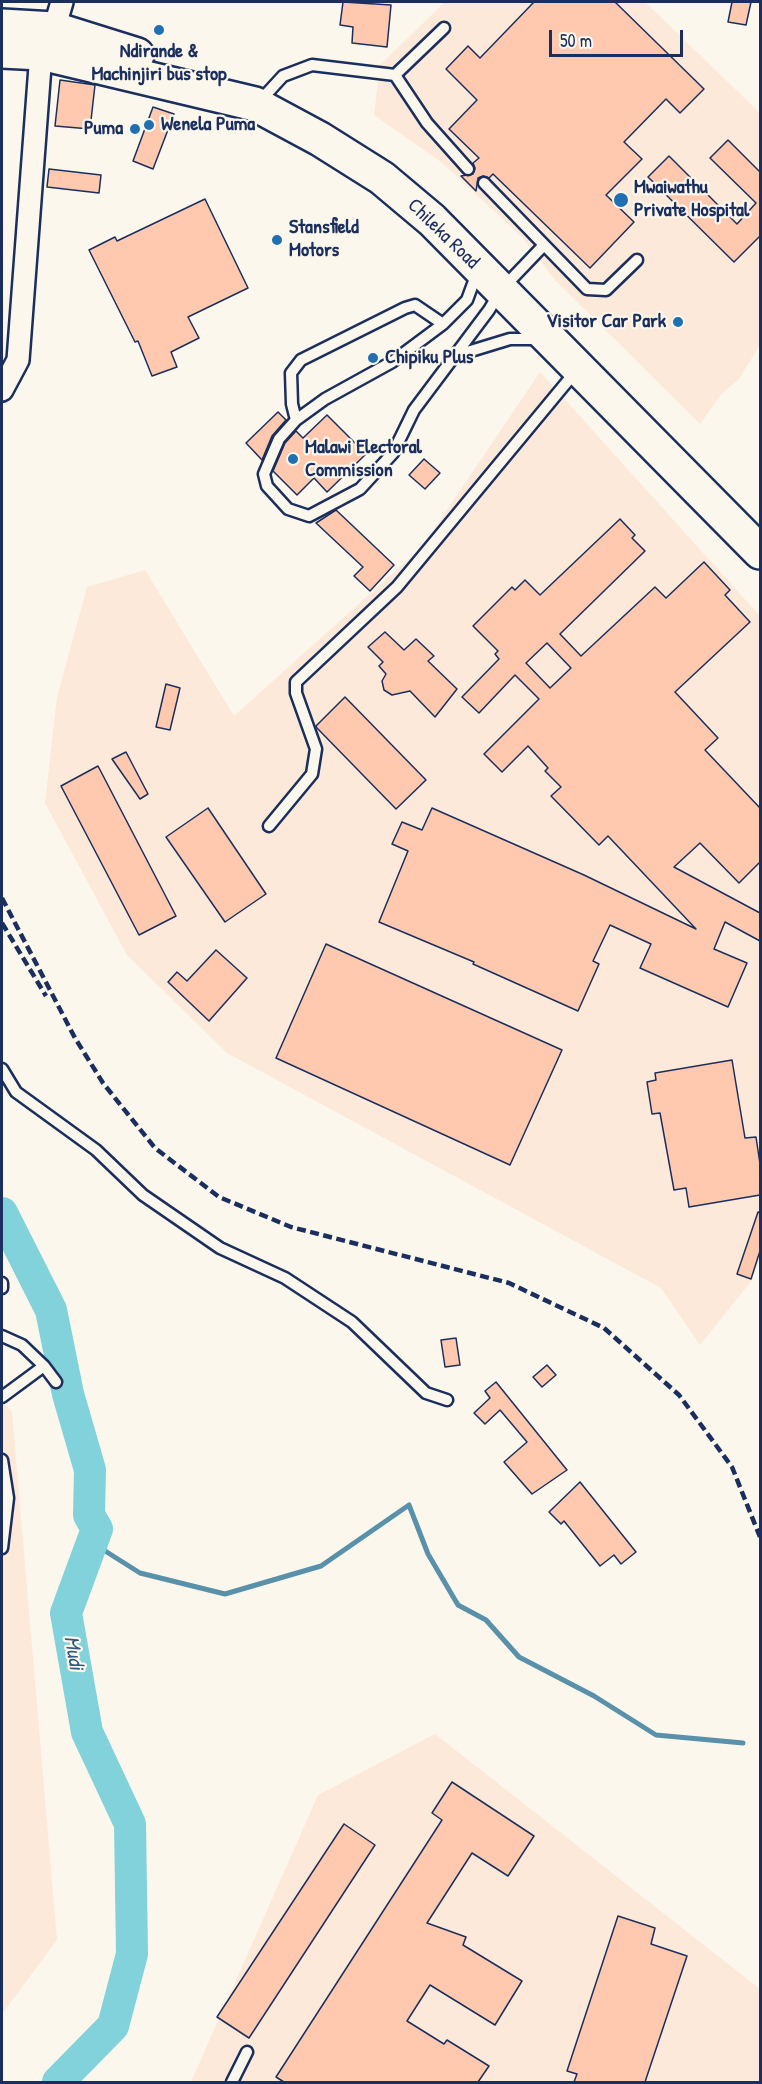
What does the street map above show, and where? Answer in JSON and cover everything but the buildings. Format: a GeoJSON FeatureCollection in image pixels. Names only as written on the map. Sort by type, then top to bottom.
{"type":"FeatureCollection","features":[{"type":"Feature","properties":{"kind":"highway"},"geometry":{"type":"LineString","coordinates":[[2,27],[52,28]]}},
{"type":"Feature","properties":{"kind":"highway"},"geometry":{"type":"LineString","coordinates":[[2,51],[52,28]]}},
{"type":"Feature","properties":{"kind":"highway","name":"Chileka Road"},"geometry":{"type":"LineString","coordinates":[[52,28],[261,100],[382,178],[494,274],[578,369],[760,552]]}},
{"type":"Feature","properties":{"kind":"highway"},"geometry":{"type":"LineString","coordinates":[[494,274],[760,530]]}},
{"type":"Feature","properties":{"kind":"street"},"geometry":{"type":"LineString","coordinates":[[2,390],[18,360],[52,28]]}},
{"type":"Feature","properties":{"kind":"lane"},"geometry":{"type":"LineString","coordinates":[[395,75],[444,28]]}},
{"type":"Feature","properties":{"kind":"lane"},"geometry":{"type":"LineString","coordinates":[[261,100],[283,76],[312,65],[395,75],[428,123],[468,169]]}},
{"type":"Feature","properties":{"kind":"lane"},"geometry":{"type":"LineString","coordinates":[[484,183],[587,289],[606,290],[638,260]]}},
{"type":"Feature","properties":{"kind":"lane"},"geometry":{"type":"LineString","coordinates":[[494,274],[489,310],[451,357],[414,410],[393,453],[360,489],[309,516],[288,509],[275,497],[267,486],[264,474],[279,438],[296,420],[325,399],[392,362],[443,324],[494,274],[544,245]]}},
{"type":"Feature","properties":{"kind":"lane"},"geometry":{"type":"LineString","coordinates":[[296,420],[291,396],[291,374],[301,360],[415,305],[443,324]]}},
{"type":"Feature","properties":{"kind":"lane"},"geometry":{"type":"LineString","coordinates":[[451,357],[510,339],[550,339]]}},
{"type":"Feature","properties":{"kind":"lane"},"geometry":{"type":"LineString","coordinates":[[268,826],[312,774],[316,749],[296,693],[296,682],[397,587],[578,369]]}},
{"type":"Feature","properties":{"kind":"lane"},"geometry":{"type":"LineString","coordinates":[[2,1070],[16,1092],[96,1150],[143,1195],[220,1248],[285,1278],[352,1322],[426,1393],[447,1400]]}},
{"type":"Feature","properties":{"kind":"lane"},"geometry":{"type":"LineString","coordinates":[[2,1336],[22,1346],[44,1366],[56,1382]]}},
{"type":"Feature","properties":{"kind":"lane"},"geometry":{"type":"LineString","coordinates":[[2,1397],[44,1366]]}},
{"type":"Feature","properties":{"kind":"lane"},"geometry":{"type":"LineString","coordinates":[[2,1460],[8,1498],[2,1548]]}},
{"type":"Feature","properties":{"kind":"lane"},"geometry":{"type":"LineString","coordinates":[[232,2082],[247,2052]]}},
{"type":"Feature","properties":{"kind":"shaded area","name":"Mwaiwathu Private Hospital"},"geometry":{"type":"Polygon","coordinates":[[[445,2],[645,2],[760,113],[760,345],[739,379],[722,393],[700,424],[555,280],[522,237],[441,162],[374,115],[380,65],[445,2]]]}},
{"type":"Feature","properties":{"kind":"shaded area"},"geometry":{"type":"Polygon","coordinates":[[[540,372],[760,616],[760,1258],[752,1280],[700,1345],[661,1288],[227,1053],[127,955],[45,803],[57,697],[87,587],[145,570],[234,716],[422,547],[540,372]]]}},
{"type":"Feature","properties":{"kind":"shaded area"},"geometry":{"type":"Polygon","coordinates":[[[2,1400],[12,1412],[57,1940],[2,2014],[2,1400]]]}},
{"type":"Feature","properties":{"kind":"shaded area"},"geometry":{"type":"Polygon","coordinates":[[[435,1734],[760,1989],[760,2082],[191,2082],[318,1795],[435,1734]]]}},
{"type":"Feature","properties":{"kind":"waterway"},"geometry":{"type":"LineString","coordinates":[[2,1212],[37,1269],[73,1375],[90,1442],[89,1497],[102,1549],[140,1573],[225,1594],[321,1566],[409,1505],[428,1554],[458,1605],[486,1620],[519,1657],[594,1696],[656,1735],[743,1743]]}},
{"type":"Feature","properties":{"kind":"waterway","name":"Mudi"},"geometry":{"type":"LineString","coordinates":[[2,1213],[51,1310],[68,1394],[90,1470],[89,1515],[97,1529],[66,1613],[87,1732],[130,1824],[132,1954],[113,2026],[58,2082]]}},
{"type":"Feature","properties":{"kind":"railway"},"geometry":{"type":"LineString","coordinates":[[2,898],[75,1038],[103,1083],[155,1148],[219,1197],[291,1227],[509,1283],[604,1328],[679,1395],[732,1467],[760,1537]]}},
{"type":"Feature","properties":{"kind":"railway"},"geometry":{"type":"LineString","coordinates":[[2,923],[46,996]]}},
{"type":"Feature","properties":{"kind":"place","name":"Ndirande & Machinjiri bus stop"},"geometry":{"type":"Point","coordinates":[159,30]}},
{"type":"Feature","properties":{"kind":"place","name":"Wenela Puma"},"geometry":{"type":"Point","coordinates":[149,125]}},
{"type":"Feature","properties":{"kind":"place","name":"Puma"},"geometry":{"type":"Point","coordinates":[135,129]}},
{"type":"Feature","properties":{"kind":"place","name":"Mwaiwathu Private Hospital"},"geometry":{"type":"Point","coordinates":[621,200]}},
{"type":"Feature","properties":{"kind":"place","name":"Stansfield Motors"},"geometry":{"type":"Point","coordinates":[277,240]}},
{"type":"Feature","properties":{"kind":"place","name":"Visitor Car Park"},"geometry":{"type":"Point","coordinates":[678,322]}},
{"type":"Feature","properties":{"kind":"place","name":"Chipiku Plus"},"geometry":{"type":"Point","coordinates":[373,358]}},
{"type":"Feature","properties":{"kind":"place","name":"Malawi Electoral Commission"},"geometry":{"type":"Point","coordinates":[293,459]}}]}
